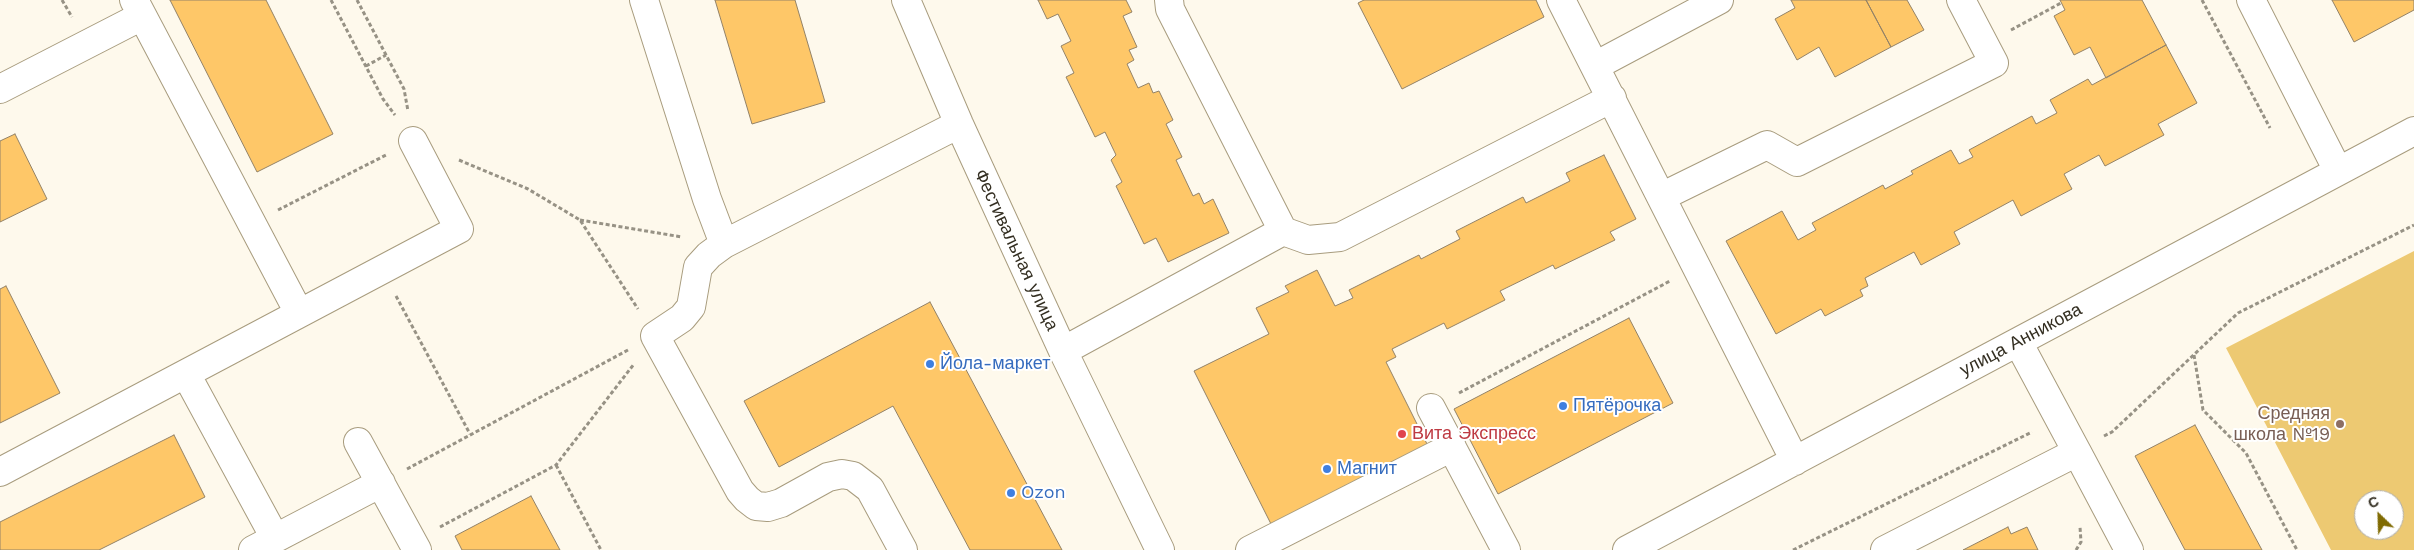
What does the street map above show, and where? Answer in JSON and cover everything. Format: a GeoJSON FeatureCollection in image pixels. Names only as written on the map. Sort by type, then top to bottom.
{"type":"FeatureCollection","features":[{"type":"Feature","properties":{"kind":"street"},"geometry":{"type":"LineString","coordinates":[[644,0],[707,199],[724,244]]}},
{"type":"Feature","properties":{"kind":"street","name":"Фестивальная улица"},"geometry":{"type":"LineString","coordinates":[[906,0],[959,124],[1063,351],[1160,550]]}},
{"type":"Feature","properties":{"kind":"street"},"geometry":{"type":"LineString","coordinates":[[1169,0],[1170,9],[1283,231],[1308,240],[1340,237],[1612,98]]}},
{"type":"Feature","properties":{"kind":"street"},"geometry":{"type":"LineString","coordinates":[[1561,0],[1795,461]]}},
{"type":"Feature","properties":{"kind":"street"},"geometry":{"type":"LineString","coordinates":[[1595,66],[1719,0]]}},
{"type":"Feature","properties":{"kind":"street"},"geometry":{"type":"LineString","coordinates":[[1662,197],[1768,145],[1797,162],[1994,63],[1961,0]]}},
{"type":"Feature","properties":{"kind":"street"},"geometry":{"type":"LineString","coordinates":[[2251,0],[2338,171]]}},
{"type":"Feature","properties":{"kind":"street"},"geometry":{"type":"LineString","coordinates":[[0,88],[138,8],[299,313]]}},
{"type":"Feature","properties":{"kind":"street"},"geometry":{"type":"LineString","coordinates":[[903,550],[870,489],[853,476],[842,474],[828,477],[781,503],[768,507],[756,506],[747,499],[740,491],[655,336],[682,318],[691,307],[698,267],[709,254],[724,244],[959,124]]}},
{"type":"Feature","properties":{"kind":"street","name":"улица Анникова"},"geometry":{"type":"LineString","coordinates":[[1627,550],[2414,131]]}},
{"type":"Feature","properties":{"kind":"street"},"geometry":{"type":"LineString","coordinates":[[0,472],[459,229],[414,141]]}},
{"type":"Feature","properties":{"kind":"street"},"geometry":{"type":"LineString","coordinates":[[1063,351],[1283,231]]}},
{"type":"Feature","properties":{"kind":"street"},"geometry":{"type":"LineString","coordinates":[[2018,342],[2129,550]]}},
{"type":"Feature","properties":{"kind":"street"},"geometry":{"type":"LineString","coordinates":[[186,374],[264,544],[381,483]]}},
{"type":"Feature","properties":{"kind":"street"},"geometry":{"type":"LineString","coordinates":[[1431,408],[1506,550]]}},
{"type":"Feature","properties":{"kind":"street"},"geometry":{"type":"LineString","coordinates":[[358,442],[415,546]]}},
{"type":"Feature","properties":{"kind":"street"},"geometry":{"type":"LineString","coordinates":[[1250,550],[1452,447]]}},
{"type":"Feature","properties":{"kind":"street"},"geometry":{"type":"LineString","coordinates":[[1885,550],[2077,452]]}},
{"type":"Feature","properties":{"kind":"path"},"geometry":{"type":"LineString","coordinates":[[332,0],[383,99],[414,141]]}},
{"type":"Feature","properties":{"kind":"path"},"geometry":{"type":"LineString","coordinates":[[357,0],[404,89],[414,141]]}},
{"type":"Feature","properties":{"kind":"path"},"geometry":{"type":"LineString","coordinates":[[2202,0],[2270,128]]}},
{"type":"Feature","properties":{"kind":"path"},"geometry":{"type":"LineString","coordinates":[[1984,44],[2062,3]]}},
{"type":"Feature","properties":{"kind":"path"},"geometry":{"type":"LineString","coordinates":[[366,66],[386,56]]}},
{"type":"Feature","properties":{"kind":"path"},"geometry":{"type":"LineString","coordinates":[[252,224],[414,141]]}},
{"type":"Feature","properties":{"kind":"path"},"geometry":{"type":"LineString","coordinates":[[458,160],[528,189],[580,220],[724,244]]}},
{"type":"Feature","properties":{"kind":"path"},"geometry":{"type":"LineString","coordinates":[[580,220],[655,336]]}},
{"type":"Feature","properties":{"kind":"path"},"geometry":{"type":"LineString","coordinates":[[2077,452],[2112,432],[2238,313],[2414,225]]}},
{"type":"Feature","properties":{"kind":"path"},"geometry":{"type":"LineString","coordinates":[[1431,408],[1697,267]]}},
{"type":"Feature","properties":{"kind":"path"},"geometry":{"type":"LineString","coordinates":[[383,270],[470,434]]}},
{"type":"Feature","properties":{"kind":"path"},"geometry":{"type":"LineString","coordinates":[[381,483],[655,336]]}},
{"type":"Feature","properties":{"kind":"path"},"geometry":{"type":"LineString","coordinates":[[415,546],[556,465],[655,336]]}},
{"type":"Feature","properties":{"kind":"path"},"geometry":{"type":"LineString","coordinates":[[2194,354],[2203,410],[2246,453],[2298,550]]}},
{"type":"Feature","properties":{"kind":"path"},"geometry":{"type":"LineString","coordinates":[[1793,550],[2060,418]]}},
{"type":"Feature","properties":{"kind":"path"},"geometry":{"type":"LineString","coordinates":[[556,465],[601,550]]}},
{"type":"Feature","properties":{"kind":"shaded area","name":"Средняя школа №19"},"geometry":{"type":"Polygon","coordinates":[[[2414,251],[2414,550],[2331,550],[2226,348],[2414,251]]]}},
{"type":"Feature","properties":{"kind":"building"},"geometry":{"type":"Polygon","coordinates":[[[170,0],[266,0],[333,134],[257,172],[170,0]]]}},
{"type":"Feature","properties":{"kind":"building"},"geometry":{"type":"Polygon","coordinates":[[[715,0],[795,0],[825,102],[752,124],[715,0]]]}},
{"type":"Feature","properties":{"kind":"building"},"geometry":{"type":"Polygon","coordinates":[[[1038,0],[1126,0],[1132,12],[1123,16],[1137,47],[1129,50],[1134,60],[1127,64],[1138,88],[1149,83],[1153,93],[1159,91],[1173,120],[1166,124],[1182,157],[1176,160],[1193,196],[1199,193],[1204,204],[1213,199],[1229,233],[1168,262],[1156,238],[1144,244],[1116,186],[1122,182],[1111,160],[1116,155],[1105,132],[1095,137],[1066,77],[1074,73],[1061,46],[1071,41],[1058,14],[1047,19],[1038,0]]]}},
{"type":"Feature","properties":{"kind":"building"},"geometry":{"type":"Polygon","coordinates":[[[1364,0],[1536,0],[1544,17],[1402,89],[1358,3],[1364,0]]]}},
{"type":"Feature","properties":{"kind":"building"},"geometry":{"type":"Polygon","coordinates":[[[1791,0],[1866,0],[1891,47],[1835,77],[1819,47],[1797,60],[1775,19],[1795,8],[1791,0]]]}},
{"type":"Feature","properties":{"kind":"building"},"geometry":{"type":"Polygon","coordinates":[[[1866,0],[1907,0],[1924,30],[1891,47],[1866,0]]]}},
{"type":"Feature","properties":{"kind":"building"},"geometry":{"type":"Polygon","coordinates":[[[2060,0],[2142,0],[2166,45],[2106,78],[2090,47],[2074,55],[2054,16],[2065,10],[2060,0]]]}},
{"type":"Feature","properties":{"kind":"building"},"geometry":{"type":"Polygon","coordinates":[[[2332,0],[2414,0],[2414,10],[2354,42],[2332,0]]]}},
{"type":"Feature","properties":{"kind":"building"},"geometry":{"type":"Polygon","coordinates":[[[2166,45],[2197,103],[2158,124],[2164,135],[2105,166],[2099,155],[2064,174],[2072,189],[2021,216],[2013,200],[1954,232],[1960,244],[1921,265],[1914,252],[1865,278],[1868,286],[1860,290],[1863,296],[1825,316],[1821,309],[1776,334],[1726,241],[1782,211],[1798,240],[1816,230],[1812,223],[1883,185],[1885,189],[1913,174],[1911,171],[1951,150],[1959,164],[1973,157],[1969,150],[2032,116],[2036,124],[2057,113],[2050,100],[2088,79],[2092,85],[2166,45]]]}},
{"type":"Feature","properties":{"kind":"building"},"geometry":{"type":"Polygon","coordinates":[[[15,134],[47,199],[0,222],[0,141],[15,134]]]}},
{"type":"Feature","properties":{"kind":"building"},"geometry":{"type":"Polygon","coordinates":[[[1604,155],[1636,219],[1610,232],[1615,240],[1555,269],[1553,265],[1500,291],[1505,300],[1447,329],[1444,323],[1392,349],[1396,357],[1386,362],[1428,446],[1271,524],[1194,371],[1269,334],[1256,308],[1289,292],[1285,286],[1317,270],[1335,306],[1353,298],[1349,290],[1419,255],[1421,259],[1460,239],[1456,231],[1523,197],[1526,203],[1570,181],[1566,173],[1604,155]]]}},
{"type":"Feature","properties":{"kind":"building"},"geometry":{"type":"Polygon","coordinates":[[[6,286],[60,393],[0,423],[0,289],[6,286]]]}},
{"type":"Feature","properties":{"kind":"building"},"geometry":{"type":"Polygon","coordinates":[[[930,302],[1062,550],[970,550],[893,406],[779,467],[744,401],[930,302]]]}},
{"type":"Feature","properties":{"kind":"building","name":"Пятёрочка"},"geometry":{"type":"Polygon","coordinates":[[[1629,318],[1673,403],[1498,494],[1454,409],[1629,318]]]}},
{"type":"Feature","properties":{"kind":"building"},"geometry":{"type":"Polygon","coordinates":[[[2195,425],[2262,550],[2185,550],[2135,456],[2195,425]]]}},
{"type":"Feature","properties":{"kind":"building"},"geometry":{"type":"Polygon","coordinates":[[[174,435],[205,497],[99,550],[0,550],[0,522],[174,435]]]}},
{"type":"Feature","properties":{"kind":"building"},"geometry":{"type":"Polygon","coordinates":[[[531,496],[560,550],[462,550],[455,536],[531,496]]]}},
{"type":"Feature","properties":{"kind":"building"},"geometry":{"type":"Polygon","coordinates":[[[2008,527],[2011,534],[2027,527],[2038,550],[1963,550],[2008,527]]]}},
{"type":"Feature","properties":{"kind":"place","name":"Йола-маркет"},"geometry":{"type":"Point","coordinates":[930,364]}},
{"type":"Feature","properties":{"kind":"place","name":"Пятёрочка"},"geometry":{"type":"Point","coordinates":[1563,406]}},
{"type":"Feature","properties":{"kind":"place","name":"Средняя школа №19"},"geometry":{"type":"Point","coordinates":[2340,424]}},
{"type":"Feature","properties":{"kind":"place","name":"Вита Экспресс"},"geometry":{"type":"Point","coordinates":[1402,434]}},
{"type":"Feature","properties":{"kind":"place","name":"Магнит"},"geometry":{"type":"Point","coordinates":[1327,469]}},
{"type":"Feature","properties":{"kind":"place","name":"Ozon"},"geometry":{"type":"Point","coordinates":[1011,493]}}]}
